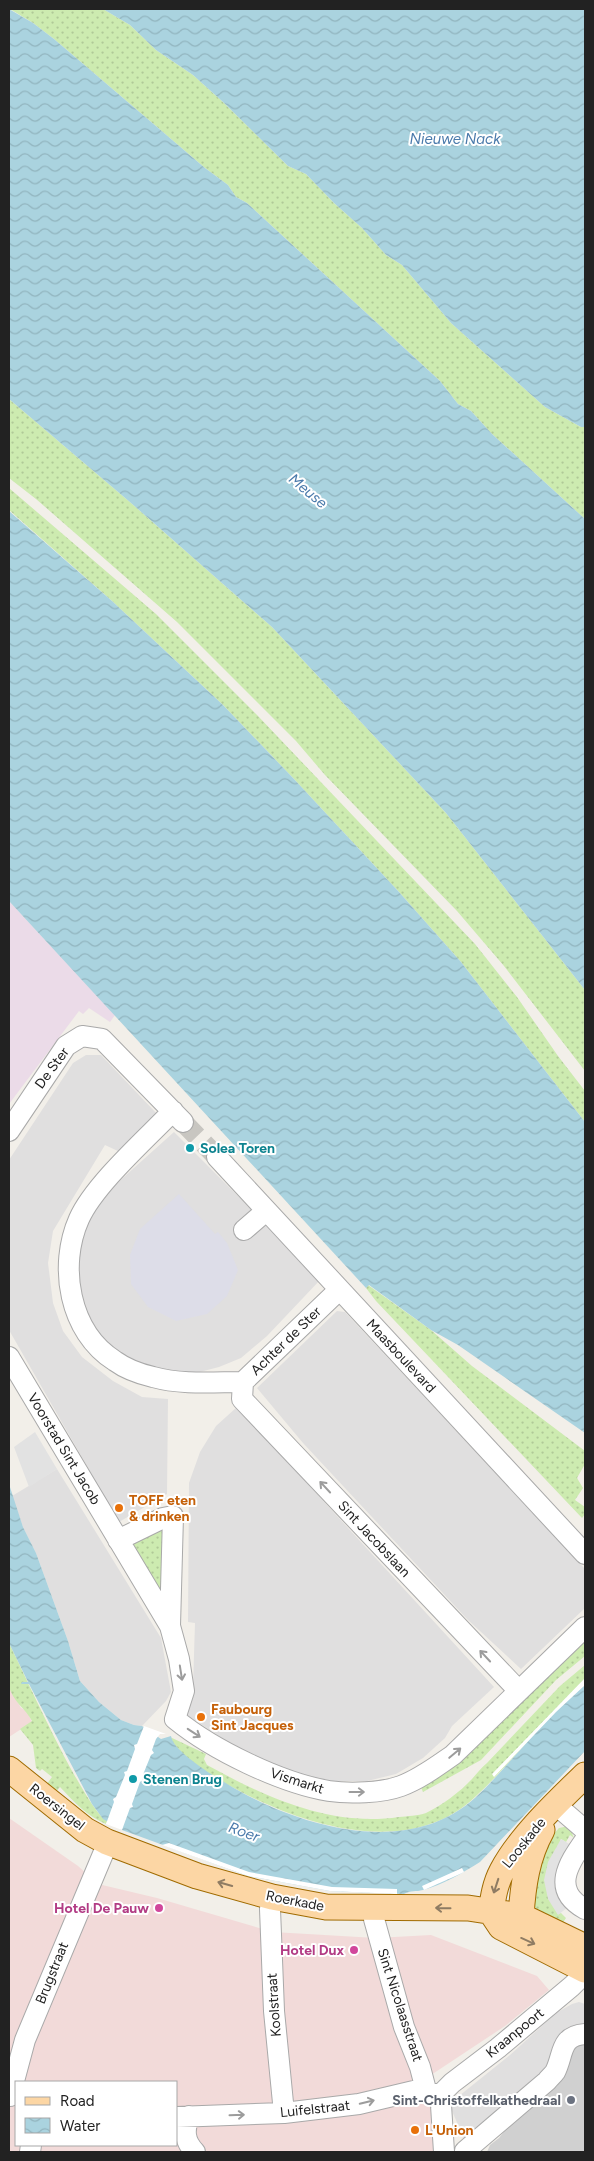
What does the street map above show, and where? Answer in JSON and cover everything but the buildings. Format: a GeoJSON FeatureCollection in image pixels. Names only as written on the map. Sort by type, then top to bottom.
{"type":"FeatureCollection","features":[{"type":"Feature","properties":{"kind":"main road","name":"Roersingel"},"geometry":{"type":"LineString","coordinates":[[9,1769],[105,1848]]}},
{"type":"Feature","properties":{"kind":"main road","name":"Looskade"},"geometry":{"type":"LineString","coordinates":[[491,1912],[494,1892],[501,1872],[521,1843],[585,1775]]}},
{"type":"Feature","properties":{"kind":"main road","name":"Looskade"},"geometry":{"type":"LineString","coordinates":[[521,1916],[523,1888],[531,1852],[556,1805]]}},
{"type":"Feature","properties":{"kind":"main road","name":"Roerkade"},"geometry":{"type":"LineString","coordinates":[[105,1848],[272,1897],[326,1907],[468,1908],[521,1916],[585,1962]]}},
{"type":"Feature","properties":{"kind":"main road"},"geometry":{"type":"LineString","coordinates":[[491,1912],[501,1927],[585,1962]]}},
{"type":"Feature","properties":{"kind":"street","name":"De Ster"},"geometry":{"type":"LineString","coordinates":[[9,1131],[66,1046],[82,1036],[102,1039],[178,1117]]}},
{"type":"Feature","properties":{"kind":"street","name":"Achter de Ster"},"geometry":{"type":"LineString","coordinates":[[178,1117],[98,1189],[79,1218],[70,1246],[68,1274],[74,1306],[98,1348],[114,1361],[130,1370],[173,1382],[243,1382],[339,1290]]}},
{"type":"Feature","properties":{"kind":"street","name":"Maasboulevard"},"geometry":{"type":"LineString","coordinates":[[217,1157],[585,1554]]}},
{"type":"Feature","properties":{"kind":"street"},"geometry":{"type":"LineString","coordinates":[[244,1230],[266,1211]]}},
{"type":"Feature","properties":{"kind":"street","name":"Voorstad Sint Jacob"},"geometry":{"type":"LineString","coordinates":[[9,1357],[170,1626],[179,1659],[184,1691],[175,1719]]}},
{"type":"Feature","properties":{"kind":"street","name":"Sint Jacobslaan"},"geometry":{"type":"LineString","coordinates":[[243,1382],[242,1399],[519,1692]]}},
{"type":"Feature","properties":{"kind":"street","name":"Voorstad Sint Jacob"},"geometry":{"type":"LineString","coordinates":[[118,1540],[162,1518],[173,1516],[170,1626]]}},
{"type":"Feature","properties":{"kind":"street","name":"Vismarkt"},"geometry":{"type":"LineString","coordinates":[[175,1719],[213,1745],[286,1780],[330,1792],[374,1792],[401,1786],[454,1755],[585,1626]]}},
{"type":"Feature","properties":{"kind":"street"},"geometry":{"type":"LineString","coordinates":[[556,1805],[585,1830]]}},
{"type":"Feature","properties":{"kind":"street"},"geometry":{"type":"LineString","coordinates":[[585,1840],[573,1857],[564,1879],[570,1896],[577,1905],[585,1909]]}},
{"type":"Feature","properties":{"kind":"street","name":"Brugstraat"},"geometry":{"type":"LineString","coordinates":[[15,2081],[25,2040],[105,1848]]}},
{"type":"Feature","properties":{"kind":"street","name":"Koolstraat"},"geometry":{"type":"LineString","coordinates":[[272,1897],[270,1909],[274,2011],[284,2113]]}},
{"type":"Feature","properties":{"kind":"street","name":"Sint Nicolaasstraat"},"geometry":{"type":"LineString","coordinates":[[374,1919],[389,1976],[432,2093],[441,2105],[444,2151]]}},
{"type":"Feature","properties":{"kind":"street","name":"Kraanpoort"},"geometry":{"type":"LineString","coordinates":[[432,2093],[452,2082],[498,2048],[572,1986],[578,1980],[585,1962]]}},
{"type":"Feature","properties":{"kind":"street"},"geometry":{"type":"LineString","coordinates":[[444,2151],[466,2152],[547,2081],[555,2072],[566,2042],[585,2034]]}},
{"type":"Feature","properties":{"kind":"street","name":"Brugstraat"},"geometry":{"type":"LineString","coordinates":[[12,2096],[15,2083]]}},
{"type":"Feature","properties":{"kind":"street","name":"Luifelstraat"},"geometry":{"type":"LineString","coordinates":[[183,2117],[284,2113],[359,2104],[410,2092],[432,2093]]}},
{"type":"Feature","properties":{"kind":"street"},"geometry":{"type":"LineString","coordinates":[[183,2117],[186,2141],[195,2152]]}},
{"type":"Feature","properties":{"kind":"shaded area"},"geometry":{"type":"Polygon","coordinates":[[[9,901],[115,1015],[110,1022],[89,1008],[83,1014],[79,1011],[9,1104],[9,901]]]}},
{"type":"Feature","properties":{"kind":"shaded area"},"geometry":{"type":"Polygon","coordinates":[[[86,1055],[101,1055],[158,1115],[120,1152],[105,1145],[53,1231],[48,1263],[53,1303],[63,1331],[82,1357],[113,1381],[142,1397],[168,1399],[167,1494],[119,1522],[9,1330],[9,1160],[73,1063],[86,1055]]]}},
{"type":"Feature","properties":{"kind":"shaded area"},"geometry":{"type":"Polygon","coordinates":[[[174,1132],[321,1279],[267,1336],[241,1358],[219,1367],[188,1375],[158,1372],[128,1360],[103,1339],[86,1313],[79,1289],[77,1261],[88,1220],[105,1194],[174,1132]]]}},
{"type":"Feature","properties":{"kind":"shaded area"},"geometry":{"type":"Polygon","coordinates":[[[179,1194],[215,1234],[218,1232],[227,1243],[238,1270],[227,1296],[207,1314],[176,1321],[148,1307],[131,1284],[130,1255],[140,1229],[179,1194]]]}},
{"type":"Feature","properties":{"kind":"shaded area"},"geometry":{"type":"Polygon","coordinates":[[[337,1311],[345,1312],[585,1569],[585,1608],[521,1669],[468,1620],[303,1443],[257,1388],[337,1311]]]}},
{"type":"Feature","properties":{"kind":"shaded area"},"geometry":{"type":"Polygon","coordinates":[[[237,1407],[494,1687],[452,1726],[445,1738],[423,1758],[396,1774],[367,1781],[331,1781],[305,1777],[276,1766],[231,1744],[187,1715],[193,1687],[195,1623],[188,1622],[189,1483],[200,1452],[216,1426],[237,1407]]]}},
{"type":"Feature","properties":{"kind":"shaded area"},"geometry":{"type":"Polygon","coordinates":[[[35,1432],[57,1469],[29,1487],[14,1447],[35,1432]]]}},
{"type":"Feature","properties":{"kind":"shaded area"},"geometry":{"type":"Polygon","coordinates":[[[57,1469],[161,1638],[171,1692],[166,1701],[142,1726],[121,1720],[99,1702],[80,1681],[68,1641],[36,1553],[23,1527],[12,1496],[57,1469]]]}},
{"type":"Feature","properties":{"kind":"shaded area"},"geometry":{"type":"Polygon","coordinates":[[[9,1686],[21,1708],[27,1711],[32,1722],[9,1737],[9,1686]]]}},
{"type":"Feature","properties":{"kind":"shaded area"},"geometry":{"type":"Polygon","coordinates":[[[9,1818],[78,1866],[98,1884],[157,1898],[273,1932],[376,1938],[431,1935],[537,1976],[549,1990],[505,2026],[431,2075],[421,2097],[436,2108],[438,2147],[455,2152],[9,2152],[9,1818]]]}},
{"type":"Feature","properties":{"kind":"shaded area"},"geometry":{"type":"Polygon","coordinates":[[[561,1839],[571,1845],[568,1907],[558,1915],[548,1899],[544,1880],[548,1862],[561,1839]]]}},
{"type":"Feature","properties":{"kind":"shaded area"},"geometry":{"type":"Polygon","coordinates":[[[579,2002],[585,2004],[585,2030],[547,2071],[465,2141],[449,2104],[510,2055],[556,2013],[579,2002]]]}},
{"type":"Feature","properties":{"kind":"shaded area","name":"Sint-Christoffelkathedraal"},"geometry":{"type":"Polygon","coordinates":[[[574,2042],[585,2045],[585,2152],[487,2152],[490,2145],[499,2138],[574,2042]]]}},
{"type":"Feature","properties":{"kind":"green space"},"geometry":{"type":"Polygon","coordinates":[[[10,9],[103,9],[130,25],[156,50],[193,75],[288,166],[306,174],[362,228],[386,255],[402,265],[451,323],[545,407],[581,427],[585,427],[585,519],[492,434],[471,411],[458,404],[440,381],[247,203],[236,197],[228,185],[205,168],[54,39],[10,9]]]}},
{"type":"Feature","properties":{"kind":"green space"},"geometry":{"type":"Polygon","coordinates":[[[9,399],[272,627],[446,813],[585,990],[585,1071],[504,966],[457,911],[325,775],[296,741],[177,622],[36,499],[9,478],[9,399]]]}},
{"type":"Feature","properties":{"kind":"green space"},"geometry":{"type":"Polygon","coordinates":[[[9,488],[156,614],[258,716],[475,944],[517,997],[585,1091],[585,1122],[461,962],[399,892],[223,705],[112,601],[9,510],[9,488]]]}},
{"type":"Feature","properties":{"kind":"green space"},"geometry":{"type":"Polygon","coordinates":[[[368,1285],[431,1330],[472,1366],[585,1451],[585,1464],[577,1478],[583,1488],[575,1500],[585,1507],[585,1514],[582,1518],[376,1301],[366,1288],[368,1285]]]}},
{"type":"Feature","properties":{"kind":"green space"},"geometry":{"type":"Polygon","coordinates":[[[165,1526],[165,1598],[129,1543],[165,1526]]]}},
{"type":"Feature","properties":{"kind":"green space"},"geometry":{"type":"Polygon","coordinates":[[[585,1640],[585,1656],[556,1680],[481,1760],[423,1792],[420,1785],[585,1640]]]}},
{"type":"Feature","properties":{"kind":"green space"},"geometry":{"type":"Polygon","coordinates":[[[9,1643],[70,1767],[97,1811],[107,1821],[106,1824],[87,1813],[60,1787],[55,1793],[46,1785],[52,1777],[42,1769],[40,1771],[36,1768],[33,1745],[20,1729],[32,1721],[16,1701],[9,1686],[9,1643]]]}},
{"type":"Feature","properties":{"kind":"green space"},"geometry":{"type":"Polygon","coordinates":[[[585,1665],[585,1685],[556,1711],[476,1796],[454,1813],[429,1825],[403,1830],[376,1832],[348,1829],[294,1815],[229,1786],[214,1777],[187,1758],[170,1737],[206,1754],[204,1759],[207,1765],[276,1799],[300,1807],[348,1818],[373,1819],[420,1815],[451,1798],[462,1789],[560,1686],[585,1665]]]}},
{"type":"Feature","properties":{"kind":"green space"},"geometry":{"type":"Polygon","coordinates":[[[569,1826],[574,1838],[570,1835],[566,1842],[561,1839],[546,1877],[546,1885],[552,1902],[558,1914],[561,1913],[566,1918],[560,1927],[544,1919],[532,1905],[540,1849],[559,1828],[569,1826]]]}},
{"type":"Feature","properties":{"kind":"water","name":"Meuse"},"geometry":{"type":"Polygon","coordinates":[[[9,9],[33,23],[54,39],[205,168],[228,185],[236,197],[247,203],[440,381],[458,404],[471,411],[492,434],[585,519],[585,990],[446,813],[272,627],[9,399],[9,9]]]}},
{"type":"Feature","properties":{"kind":"water","name":"Nieuwe Nack"},"geometry":{"type":"Polygon","coordinates":[[[103,9],[585,9],[585,427],[581,427],[545,407],[451,323],[402,265],[386,255],[362,228],[306,174],[288,166],[193,75],[156,50],[130,25],[103,9]]]}},
{"type":"Feature","properties":{"kind":"water"},"geometry":{"type":"Polygon","coordinates":[[[9,511],[112,601],[223,705],[294,779],[461,962],[585,1122],[585,1433],[458,1345],[431,1330],[369,1285],[366,1288],[9,901],[9,511]]]}},
{"type":"Feature","properties":{"kind":"water","name":"Roer"},"geometry":{"type":"Polygon","coordinates":[[[9,1484],[23,1527],[36,1553],[68,1641],[80,1681],[99,1702],[121,1720],[142,1726],[161,1739],[171,1736],[181,1751],[201,1767],[241,1792],[268,1805],[297,1817],[328,1826],[360,1831],[391,1832],[421,1827],[450,1816],[476,1797],[556,1711],[585,1685],[585,1751],[480,1862],[438,1885],[404,1894],[330,1891],[248,1876],[122,1830],[103,1819],[92,1804],[29,1684],[21,1684],[22,1682],[28,1682],[9,1643],[9,1484]]]}},
{"type":"Feature","properties":{"kind":"pier"},"geometry":{"type":"Polygon","coordinates":[[[585,1678],[585,1685],[556,1712],[494,1777],[492,1774],[585,1678]]]}},
{"type":"Feature","properties":{"kind":"pier","name":"Stenen Brug"},"geometry":{"type":"Polygon","coordinates":[[[144,1726],[166,1734],[160,1734],[156,1739],[152,1750],[154,1753],[151,1755],[142,1777],[143,1780],[140,1782],[132,1804],[133,1807],[130,1808],[122,1830],[106,1824],[114,1802],[113,1799],[116,1797],[125,1775],[124,1772],[127,1771],[135,1749],[134,1745],[137,1744],[144,1726]]]}},
{"type":"Feature","properties":{"kind":"pier"},"geometry":{"type":"Polygon","coordinates":[[[169,1843],[249,1872],[332,1887],[397,1889],[397,1894],[330,1891],[248,1876],[162,1845],[169,1843]]]}},
{"type":"Feature","properties":{"kind":"pier"},"geometry":{"type":"Polygon","coordinates":[[[462,1868],[464,1872],[424,1890],[422,1886],[462,1868]]]}},
{"type":"Feature","properties":{"kind":"tunnel"},"geometry":{"type":"LineString","coordinates":[[183,1122],[217,1157]]}},
{"type":"Feature","properties":{"kind":"place","name":"Solea Toren"},"geometry":{"type":"Point","coordinates":[190,1148]}},
{"type":"Feature","properties":{"kind":"place","name":"TOFF eten & drinken"},"geometry":{"type":"Point","coordinates":[119,1508]}},
{"type":"Feature","properties":{"kind":"place","name":"Faubourg Sint Jacques"},"geometry":{"type":"Point","coordinates":[201,1717]}},
{"type":"Feature","properties":{"kind":"place","name":"Stenen Brug"},"geometry":{"type":"Point","coordinates":[133,1779]}},
{"type":"Feature","properties":{"kind":"place","name":"Hotel De Pauw"},"geometry":{"type":"Point","coordinates":[159,1908]}},
{"type":"Feature","properties":{"kind":"place","name":"Hotel Dux"},"geometry":{"type":"Point","coordinates":[354,1950]}},
{"type":"Feature","properties":{"kind":"place","name":"Sint-Christoffelkathedraal"},"geometry":{"type":"Point","coordinates":[571,2100]}},
{"type":"Feature","properties":{"kind":"place","name":"L'Union"},"geometry":{"type":"Point","coordinates":[415,2130]}}]}
